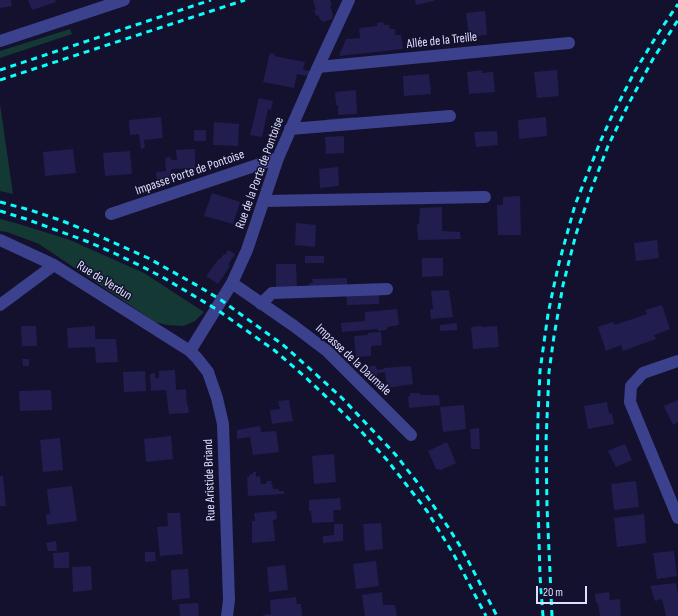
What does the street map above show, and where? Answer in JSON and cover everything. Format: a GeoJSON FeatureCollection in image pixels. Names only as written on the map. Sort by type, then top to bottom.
{"type":"FeatureCollection","features":[{"type":"Feature","properties":{"kind":"street"},"geometry":{"type":"LineString","coordinates":[[0,41],[124,0]]}},
{"type":"Feature","properties":{"kind":"street","name":"Rue de la Porte de Pontoise"},"geometry":{"type":"LineString","coordinates":[[190,352],[232,283],[247,250],[278,158],[349,0]]}},
{"type":"Feature","properties":{"kind":"street","name":"Allée de la Treille"},"geometry":{"type":"LineString","coordinates":[[318,67],[569,43]]}},
{"type":"Feature","properties":{"kind":"street"},"geometry":{"type":"LineString","coordinates":[[290,129],[450,116]]}},
{"type":"Feature","properties":{"kind":"street","name":"Impasse Porte de Pontoise"},"geometry":{"type":"LineString","coordinates":[[111,214],[278,158]]}},
{"type":"Feature","properties":{"kind":"street"},"geometry":{"type":"LineString","coordinates":[[264,201],[485,197]]}},
{"type":"Feature","properties":{"kind":"street","name":"Rue de Verdun"},"geometry":{"type":"LineString","coordinates":[[0,240],[54,265],[190,352]]}},
{"type":"Feature","properties":{"kind":"street"},"geometry":{"type":"LineString","coordinates":[[0,305],[54,265]]}},
{"type":"Feature","properties":{"kind":"street","name":"Impasse de la Daumale"},"geometry":{"type":"LineString","coordinates":[[232,283],[327,351],[411,434]]}},
{"type":"Feature","properties":{"kind":"street"},"geometry":{"type":"LineString","coordinates":[[260,304],[272,294],[387,289]]}},
{"type":"Feature","properties":{"kind":"street","name":"Rue Aristide Briand"},"geometry":{"type":"LineString","coordinates":[[190,352],[208,372],[217,398],[223,424],[229,600],[227,616]]}},
{"type":"Feature","properties":{"kind":"street"},"geometry":{"type":"LineString","coordinates":[[678,361],[643,373],[631,386],[630,402],[678,518]]}},
{"type":"Feature","properties":{"kind":"green space"},"geometry":{"type":"Polygon","coordinates":[[[70,29],[72,34],[0,58],[0,51],[70,29]]]}},
{"type":"Feature","properties":{"kind":"green space"},"geometry":{"type":"Polygon","coordinates":[[[0,104],[13,194],[0,191],[0,104]]]}},
{"type":"Feature","properties":{"kind":"green space"},"geometry":{"type":"Polygon","coordinates":[[[0,219],[70,240],[144,273],[204,312],[195,321],[184,326],[167,325],[155,322],[39,244],[7,232],[0,231],[0,219]]]}},
{"type":"Feature","properties":{"kind":"building"},"geometry":{"type":"Polygon","coordinates":[[[0,0],[11,0],[12,6],[0,8],[0,0]]]}},
{"type":"Feature","properties":{"kind":"building"},"geometry":{"type":"Polygon","coordinates":[[[28,0],[55,0],[56,2],[32,10],[28,0]]]}},
{"type":"Feature","properties":{"kind":"building"},"geometry":{"type":"Polygon","coordinates":[[[313,0],[330,0],[332,5],[330,5],[333,15],[332,19],[323,22],[318,15],[316,16],[313,0]]]}},
{"type":"Feature","properties":{"kind":"building"},"geometry":{"type":"Polygon","coordinates":[[[415,0],[434,0],[434,1],[416,5],[415,0]]]}},
{"type":"Feature","properties":{"kind":"building"},"geometry":{"type":"Polygon","coordinates":[[[485,11],[487,35],[469,37],[466,13],[485,11]]]}},
{"type":"Feature","properties":{"kind":"building"},"geometry":{"type":"Polygon","coordinates":[[[383,22],[384,25],[389,25],[390,29],[395,29],[395,35],[401,35],[403,49],[339,56],[346,39],[360,38],[359,28],[377,26],[377,23],[383,22]]]}},
{"type":"Feature","properties":{"kind":"building"},"geometry":{"type":"Polygon","coordinates":[[[270,53],[275,54],[274,56],[305,62],[303,70],[312,71],[308,76],[297,74],[294,88],[263,82],[270,53]]]}},
{"type":"Feature","properties":{"kind":"building"},"geometry":{"type":"Polygon","coordinates":[[[482,70],[482,73],[493,72],[495,92],[469,94],[467,72],[482,70]]]}},
{"type":"Feature","properties":{"kind":"building"},"geometry":{"type":"Polygon","coordinates":[[[557,70],[559,96],[537,98],[534,72],[557,70]]]}},
{"type":"Feature","properties":{"kind":"building"},"geometry":{"type":"Polygon","coordinates":[[[429,74],[431,94],[404,96],[403,76],[429,74]]]}},
{"type":"Feature","properties":{"kind":"building"},"geometry":{"type":"Polygon","coordinates":[[[356,90],[357,114],[338,115],[338,105],[336,105],[335,92],[356,90]]]}},
{"type":"Feature","properties":{"kind":"building"},"geometry":{"type":"Polygon","coordinates":[[[259,98],[273,101],[271,110],[268,109],[262,137],[250,135],[259,98]]]}},
{"type":"Feature","properties":{"kind":"building"},"geometry":{"type":"Polygon","coordinates":[[[161,117],[163,138],[144,140],[145,148],[141,149],[139,134],[130,135],[129,120],[161,117]]]}},
{"type":"Feature","properties":{"kind":"building"},"geometry":{"type":"Polygon","coordinates":[[[354,117],[355,121],[327,123],[327,119],[354,117]]]}},
{"type":"Feature","properties":{"kind":"building"},"geometry":{"type":"Polygon","coordinates":[[[546,117],[547,136],[519,139],[518,120],[546,117]]]}},
{"type":"Feature","properties":{"kind":"building"},"geometry":{"type":"Polygon","coordinates":[[[214,122],[239,124],[238,146],[213,145],[214,122]]]}},
{"type":"Feature","properties":{"kind":"building"},"geometry":{"type":"Polygon","coordinates":[[[194,130],[206,130],[206,141],[194,141],[194,130]]]}},
{"type":"Feature","properties":{"kind":"building"},"geometry":{"type":"Polygon","coordinates":[[[497,131],[498,145],[476,147],[474,132],[497,131]]]}},
{"type":"Feature","properties":{"kind":"building"},"geometry":{"type":"Polygon","coordinates":[[[344,136],[344,153],[326,154],[325,137],[344,136]]]}},
{"type":"Feature","properties":{"kind":"building"},"geometry":{"type":"Polygon","coordinates":[[[73,149],[76,173],[45,176],[43,152],[73,149]]]}},
{"type":"Feature","properties":{"kind":"building"},"geometry":{"type":"Polygon","coordinates":[[[195,149],[195,168],[171,169],[172,182],[167,184],[167,186],[158,189],[156,172],[166,171],[165,158],[171,157],[171,160],[177,160],[176,150],[195,149]]]}},
{"type":"Feature","properties":{"kind":"building"},"geometry":{"type":"Polygon","coordinates":[[[130,151],[132,174],[105,176],[103,153],[130,151]]]}},
{"type":"Feature","properties":{"kind":"building"},"geometry":{"type":"Polygon","coordinates":[[[338,167],[339,186],[320,188],[319,169],[338,167]]]}},
{"type":"Feature","properties":{"kind":"building"},"geometry":{"type":"Polygon","coordinates":[[[212,193],[240,202],[233,224],[204,216],[212,193]]]}},
{"type":"Feature","properties":{"kind":"building"},"geometry":{"type":"Polygon","coordinates":[[[520,196],[521,235],[498,235],[497,205],[503,205],[503,197],[520,196]]]}},
{"type":"Feature","properties":{"kind":"building"},"geometry":{"type":"Polygon","coordinates":[[[442,207],[442,231],[460,232],[461,239],[418,240],[417,224],[419,224],[420,208],[442,207]]]}},
{"type":"Feature","properties":{"kind":"building"},"geometry":{"type":"Polygon","coordinates":[[[296,223],[316,225],[315,247],[295,245],[296,223]]]}},
{"type":"Feature","properties":{"kind":"building"},"geometry":{"type":"Polygon","coordinates":[[[657,240],[659,258],[636,261],[634,243],[657,240]]]}},
{"type":"Feature","properties":{"kind":"building"},"geometry":{"type":"Polygon","coordinates":[[[228,250],[235,254],[228,265],[230,266],[218,284],[206,276],[228,250]]]}},
{"type":"Feature","properties":{"kind":"building"},"geometry":{"type":"Polygon","coordinates":[[[305,256],[324,256],[324,263],[305,263],[305,256]]]}},
{"type":"Feature","properties":{"kind":"building"},"geometry":{"type":"Polygon","coordinates":[[[422,258],[443,258],[443,276],[422,277],[422,258]]]}},
{"type":"Feature","properties":{"kind":"building"},"geometry":{"type":"Polygon","coordinates":[[[276,264],[296,264],[297,288],[276,289],[276,264]]]}},
{"type":"Feature","properties":{"kind":"building"},"geometry":{"type":"Polygon","coordinates":[[[347,278],[347,286],[309,287],[309,283],[313,283],[312,279],[347,278]]]}},
{"type":"Feature","properties":{"kind":"building"},"geometry":{"type":"Polygon","coordinates":[[[449,290],[453,317],[431,319],[430,309],[433,309],[431,291],[449,290]]]}},
{"type":"Feature","properties":{"kind":"building"},"geometry":{"type":"Polygon","coordinates":[[[379,294],[379,304],[347,305],[346,295],[379,294]]]}},
{"type":"Feature","properties":{"kind":"building"},"geometry":{"type":"Polygon","coordinates":[[[662,305],[670,329],[654,335],[656,339],[623,351],[621,345],[606,351],[598,327],[613,322],[615,325],[647,314],[645,310],[662,305]]]}},
{"type":"Feature","properties":{"kind":"building"},"geometry":{"type":"Polygon","coordinates":[[[397,309],[399,325],[387,327],[387,330],[378,331],[378,329],[342,332],[341,323],[365,321],[365,312],[397,309]]]}},
{"type":"Feature","properties":{"kind":"building"},"geometry":{"type":"Polygon","coordinates":[[[457,323],[457,330],[440,331],[440,325],[457,323]]]}},
{"type":"Feature","properties":{"kind":"building"},"geometry":{"type":"Polygon","coordinates":[[[21,326],[36,326],[37,346],[22,346],[21,326]]]}},
{"type":"Feature","properties":{"kind":"building"},"geometry":{"type":"Polygon","coordinates":[[[95,326],[95,339],[116,339],[118,362],[96,363],[95,347],[68,348],[67,328],[95,326]]]}},
{"type":"Feature","properties":{"kind":"building"},"geometry":{"type":"Polygon","coordinates":[[[497,326],[499,347],[473,349],[471,327],[497,326]]]}},
{"type":"Feature","properties":{"kind":"building"},"geometry":{"type":"Polygon","coordinates":[[[381,332],[382,345],[371,346],[371,356],[356,357],[354,336],[381,332]]]}},
{"type":"Feature","properties":{"kind":"building"},"geometry":{"type":"Polygon","coordinates":[[[22,359],[29,359],[29,366],[23,366],[22,359]]]}},
{"type":"Feature","properties":{"kind":"building"},"geometry":{"type":"Polygon","coordinates":[[[376,366],[377,370],[411,366],[413,384],[387,388],[385,372],[377,373],[377,376],[368,376],[368,374],[363,374],[362,367],[376,366]]]}},
{"type":"Feature","properties":{"kind":"building"},"geometry":{"type":"Polygon","coordinates":[[[175,370],[176,390],[186,389],[189,413],[169,414],[166,390],[151,391],[150,374],[155,373],[155,378],[159,378],[159,371],[175,370]]]}},
{"type":"Feature","properties":{"kind":"building"},"geometry":{"type":"Polygon","coordinates":[[[145,371],[146,391],[124,392],[123,372],[145,371]]]}},
{"type":"Feature","properties":{"kind":"building"},"geometry":{"type":"Polygon","coordinates":[[[51,390],[52,410],[20,411],[19,391],[51,390]]]}},
{"type":"Feature","properties":{"kind":"building"},"geometry":{"type":"Polygon","coordinates":[[[410,393],[420,393],[420,395],[439,395],[440,405],[409,408],[408,397],[410,396],[410,393]]]}},
{"type":"Feature","properties":{"kind":"building"},"geometry":{"type":"Polygon","coordinates":[[[289,400],[293,421],[272,424],[270,410],[280,409],[278,401],[289,400]]]}},
{"type":"Feature","properties":{"kind":"building"},"geometry":{"type":"Polygon","coordinates":[[[678,400],[678,422],[673,425],[664,406],[678,400]]]}},
{"type":"Feature","properties":{"kind":"building"},"geometry":{"type":"Polygon","coordinates":[[[607,402],[609,414],[612,413],[614,424],[588,429],[584,406],[607,402]]]}},
{"type":"Feature","properties":{"kind":"building"},"geometry":{"type":"Polygon","coordinates":[[[464,405],[466,429],[443,432],[440,407],[464,405]]]}},
{"type":"Feature","properties":{"kind":"building"},"geometry":{"type":"Polygon","coordinates":[[[260,426],[261,432],[276,431],[279,452],[253,455],[250,437],[237,439],[237,430],[260,426]]]}},
{"type":"Feature","properties":{"kind":"building"},"geometry":{"type":"Polygon","coordinates":[[[479,428],[480,449],[471,449],[470,429],[479,428]]]}},
{"type":"Feature","properties":{"kind":"building"},"geometry":{"type":"Polygon","coordinates":[[[171,436],[173,459],[146,462],[144,439],[171,436]]]}},
{"type":"Feature","properties":{"kind":"building"},"geometry":{"type":"Polygon","coordinates":[[[60,438],[63,470],[43,472],[40,440],[60,438]]]}},
{"type":"Feature","properties":{"kind":"building"},"geometry":{"type":"Polygon","coordinates":[[[447,442],[456,463],[441,470],[436,469],[428,451],[447,442]]]}},
{"type":"Feature","properties":{"kind":"building"},"geometry":{"type":"Polygon","coordinates":[[[625,444],[632,460],[616,467],[608,451],[625,444]]]}},
{"type":"Feature","properties":{"kind":"building"},"geometry":{"type":"Polygon","coordinates":[[[334,454],[336,482],[314,484],[312,456],[334,454]]]}},
{"type":"Feature","properties":{"kind":"building"},"geometry":{"type":"Polygon","coordinates":[[[253,472],[256,472],[256,477],[260,476],[261,484],[266,484],[267,481],[272,481],[271,484],[273,489],[284,491],[284,494],[248,496],[247,477],[249,477],[250,474],[253,474],[253,472]]]}},
{"type":"Feature","properties":{"kind":"building"},"geometry":{"type":"Polygon","coordinates":[[[0,476],[3,476],[6,506],[0,506],[0,476]]]}},
{"type":"Feature","properties":{"kind":"building"},"geometry":{"type":"Polygon","coordinates":[[[636,481],[639,507],[614,510],[611,484],[636,481]]]}},
{"type":"Feature","properties":{"kind":"building"},"geometry":{"type":"Polygon","coordinates":[[[72,486],[77,521],[47,525],[46,514],[50,514],[47,489],[72,486]]]}},
{"type":"Feature","properties":{"kind":"building"},"geometry":{"type":"Polygon","coordinates":[[[340,498],[341,510],[333,510],[334,522],[312,523],[311,511],[309,511],[309,500],[340,498]]]}},
{"type":"Feature","properties":{"kind":"building"},"geometry":{"type":"Polygon","coordinates":[[[276,511],[277,519],[273,520],[275,541],[252,543],[252,521],[255,521],[254,513],[276,511]]]}},
{"type":"Feature","properties":{"kind":"building"},"geometry":{"type":"Polygon","coordinates":[[[167,513],[180,513],[183,554],[160,556],[157,527],[168,526],[167,513]]]}},
{"type":"Feature","properties":{"kind":"building"},"geometry":{"type":"Polygon","coordinates":[[[644,514],[646,543],[617,547],[614,518],[644,514]]]}},
{"type":"Feature","properties":{"kind":"building"},"geometry":{"type":"Polygon","coordinates":[[[381,523],[383,549],[365,551],[363,524],[381,523]]]}},
{"type":"Feature","properties":{"kind":"building"},"geometry":{"type":"Polygon","coordinates":[[[334,524],[343,524],[343,541],[323,543],[323,536],[334,535],[334,524]]]}},
{"type":"Feature","properties":{"kind":"building"},"geometry":{"type":"Polygon","coordinates":[[[56,541],[57,551],[48,551],[46,543],[56,541]]]}},
{"type":"Feature","properties":{"kind":"building"},"geometry":{"type":"Polygon","coordinates":[[[674,551],[677,576],[657,579],[653,553],[674,551]]]}},
{"type":"Feature","properties":{"kind":"building"},"geometry":{"type":"Polygon","coordinates":[[[69,552],[69,568],[54,568],[53,553],[69,552]]]}},
{"type":"Feature","properties":{"kind":"building"},"geometry":{"type":"Polygon","coordinates":[[[145,552],[155,552],[156,561],[145,562],[145,552]]]}},
{"type":"Feature","properties":{"kind":"building"},"geometry":{"type":"Polygon","coordinates":[[[376,561],[379,586],[356,589],[353,564],[376,561]]]}},
{"type":"Feature","properties":{"kind":"building"},"geometry":{"type":"Polygon","coordinates":[[[285,565],[288,590],[269,592],[267,567],[285,565]]]}},
{"type":"Feature","properties":{"kind":"building"},"geometry":{"type":"Polygon","coordinates":[[[91,566],[92,590],[73,592],[72,567],[91,566]]]}},
{"type":"Feature","properties":{"kind":"building"},"geometry":{"type":"Polygon","coordinates":[[[188,569],[190,598],[172,600],[171,570],[188,569]]]}},
{"type":"Feature","properties":{"kind":"building"},"geometry":{"type":"Polygon","coordinates":[[[676,583],[678,594],[678,616],[666,616],[662,599],[655,601],[650,586],[676,583]]]}},
{"type":"Feature","properties":{"kind":"building"},"geometry":{"type":"Polygon","coordinates":[[[382,592],[383,605],[395,605],[397,616],[365,616],[362,595],[382,592]]]}},
{"type":"Feature","properties":{"kind":"building"},"geometry":{"type":"Polygon","coordinates":[[[609,592],[610,600],[620,599],[621,615],[619,616],[600,616],[595,594],[609,592]]]}},
{"type":"Feature","properties":{"kind":"building"},"geometry":{"type":"Polygon","coordinates":[[[296,597],[297,604],[301,604],[302,616],[263,616],[271,614],[270,600],[296,597]]]}},
{"type":"Feature","properties":{"kind":"building"},"geometry":{"type":"Polygon","coordinates":[[[198,603],[199,616],[180,616],[179,604],[198,603]]]}},
{"type":"Feature","properties":{"kind":"railway"},"geometry":{"type":"LineString","coordinates":[[0,70],[211,0]]}},
{"type":"Feature","properties":{"kind":"railway"},"geometry":{"type":"LineString","coordinates":[[0,80],[245,0]]}},
{"type":"Feature","properties":{"kind":"railway"},"geometry":{"type":"LineString","coordinates":[[543,616],[540,576],[537,469],[538,417],[540,371],[553,290],[575,205],[601,140],[635,71],[678,4]]}},
{"type":"Feature","properties":{"kind":"railway"},"geometry":{"type":"LineString","coordinates":[[552,616],[547,507],[546,442],[549,372],[563,285],[576,234],[608,146],[653,59],[678,20]]}},
{"type":"Feature","properties":{"kind":"railway"},"geometry":{"type":"LineString","coordinates":[[0,202],[60,220],[148,258],[221,300],[282,344],[342,398],[395,454],[417,482],[462,549],[497,616]]}},
{"type":"Feature","properties":{"kind":"railway"},"geometry":{"type":"LineString","coordinates":[[0,211],[86,241],[141,266],[216,309],[274,350],[334,404],[387,460],[427,511],[454,555],[486,616]]}}]}
